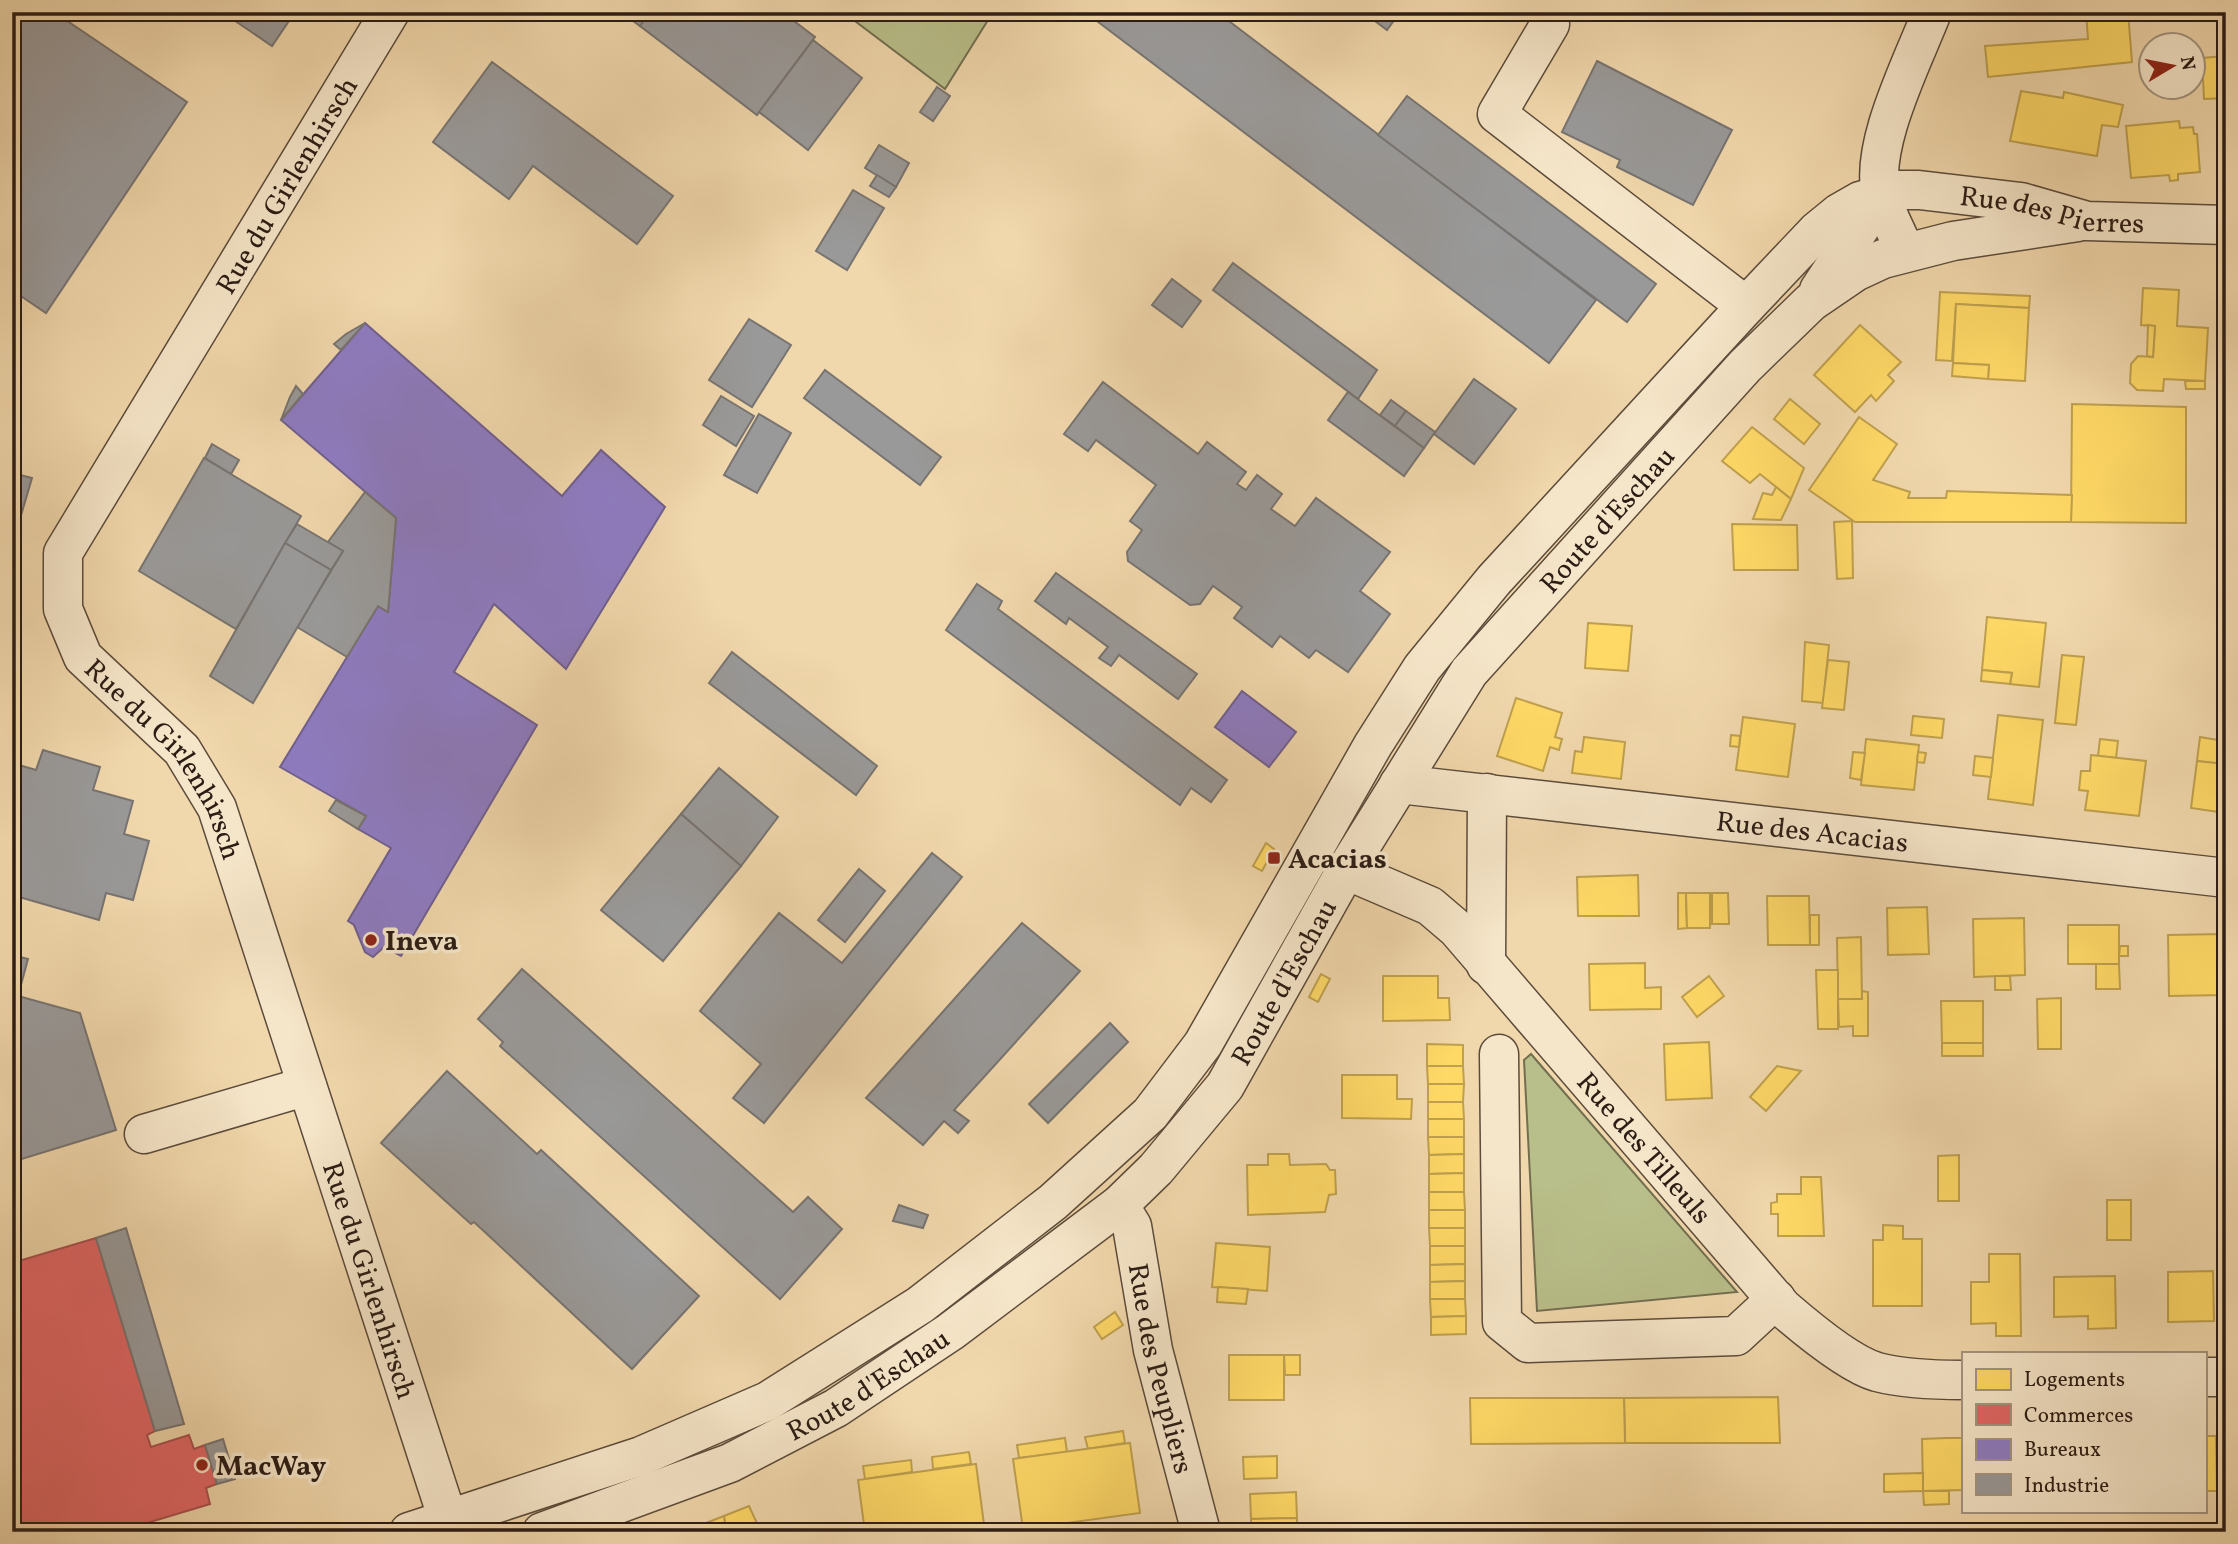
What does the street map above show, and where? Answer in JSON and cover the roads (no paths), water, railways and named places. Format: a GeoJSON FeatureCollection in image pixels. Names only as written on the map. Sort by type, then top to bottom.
{"type":"FeatureCollection","features":[{"type":"Feature","properties":{"kind":"street","name":"Rue du Girlenhirsch"},"geometry":{"type":"LineString","coordinates":[[390,12],[62,553],[63,609],[83,657],[183,750],[217,808],[450,1526]]}},
{"type":"Feature","properties":{"kind":"street"},"geometry":{"type":"LineString","coordinates":[[1905,252],[1881,196],[1882,149],[1932,12]]}},
{"type":"Feature","properties":{"kind":"street"},"geometry":{"type":"LineString","coordinates":[[1550,24],[1497,114],[1746,306]]}},
{"type":"Feature","properties":{"kind":"street","name":"Rue des Pierres"},"geometry":{"type":"LineString","coordinates":[[1881,196],[1899,190],[1949,192],[2021,202],[2087,221],[2226,225]]}},
{"type":"Feature","properties":{"kind":"street"},"geometry":{"type":"LineString","coordinates":[[1811,303],[1881,196]]}},
{"type":"Feature","properties":{"kind":"street","name":"Route d'Eschau"},"geometry":{"type":"LineString","coordinates":[[410,1532],[450,1526],[641,1456],[768,1401],[920,1305],[1053,1202],[1150,1114],[1203,1044],[1373,745],[1422,668],[1486,588],[1817,231],[1839,213],[1860,201],[1881,196]]}},
{"type":"Feature","properties":{"kind":"street","name":"Route d'Eschau"},"geometry":{"type":"LineString","coordinates":[[542,1532],[730,1463],[836,1408],[950,1332],[1119,1205],[1156,1169],[1225,1086],[1346,870],[1469,672],[1745,366],[1811,303],[1855,272],[1905,252],[1953,241],[2087,221]]}},
{"type":"Feature","properties":{"kind":"street","name":"Rue des Acacias"},"geometry":{"type":"LineString","coordinates":[[1399,784],[2226,878]]}},
{"type":"Feature","properties":{"kind":"street"},"geometry":{"type":"LineString","coordinates":[[1486,965],[1487,793]]}},
{"type":"Feature","properties":{"kind":"street","name":"Rue des Tilleuls"},"geometry":{"type":"LineString","coordinates":[[1346,870],[1430,906],[1457,929],[1776,1299],[1815,1335],[1875,1371],[1934,1380],[1962,1380]]}},
{"type":"Feature","properties":{"kind":"street"},"geometry":{"type":"LineString","coordinates":[[1499,1054],[1502,1322],[1528,1343],[1736,1336],[1776,1299]]}},
{"type":"Feature","properties":{"kind":"street"},"geometry":{"type":"LineString","coordinates":[[144,1135],[307,1086]]}},
{"type":"Feature","properties":{"kind":"street","name":"Rue des Peupliers"},"geometry":{"type":"LineString","coordinates":[[1119,1205],[1132,1226],[1153,1350],[1201,1532]]}},
{"type":"Feature","properties":{"kind":"street"},"geometry":{"type":"LineString","coordinates":[[2206,1377],[2226,1377]]}},
{"type":"Feature","properties":{"kind":"place","name":"Acacias"},"geometry":{"type":"Point","coordinates":[1274,858]}},
{"type":"Feature","properties":{"kind":"place","name":"Ineva"},"geometry":{"type":"Point","coordinates":[371,940]}},
{"type":"Feature","properties":{"kind":"place","name":"MacWay"},"geometry":{"type":"Point","coordinates":[202,1465]}}]}
